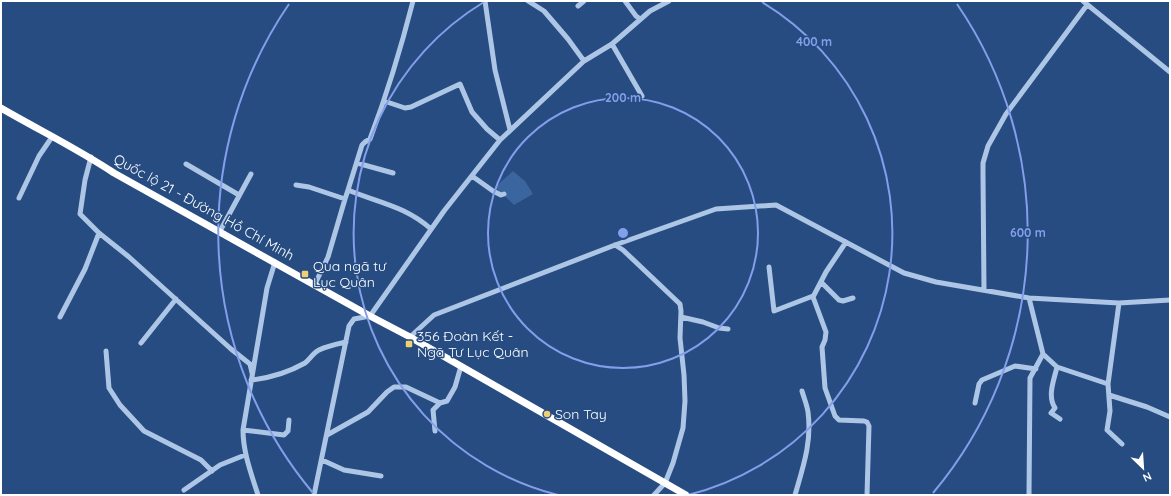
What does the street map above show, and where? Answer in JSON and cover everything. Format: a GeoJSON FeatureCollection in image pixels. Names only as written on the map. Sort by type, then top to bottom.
{"type":"FeatureCollection","features":[{"type":"Feature","properties":{"kind":"highway","name":"Quốc lộ 21 - Đường Hồ Chí Minh"},"geometry":{"type":"LineString","coordinates":[[1,108],[52,138],[90,157],[114,173],[410,337],[686,495]]}},
{"type":"Feature","properties":{"kind":"street"},"geometry":{"type":"LineString","coordinates":[[315,284],[328,257],[362,146],[370,139],[384,101],[401,46],[412,1]]}},
{"type":"Feature","properties":{"kind":"street"},"geometry":{"type":"LineString","coordinates":[[485,1],[495,70],[510,130]]}},
{"type":"Feature","properties":{"kind":"street"},"geometry":{"type":"LineString","coordinates":[[528,1],[544,11],[568,39],[584,61]]}},
{"type":"Feature","properties":{"kind":"street"},"geometry":{"type":"LineString","coordinates":[[578,6],[584,1]]}},
{"type":"Feature","properties":{"kind":"street"},"geometry":{"type":"LineString","coordinates":[[625,1],[640,19]]}},
{"type":"Feature","properties":{"kind":"street"},"geometry":{"type":"LineString","coordinates":[[314,495],[349,326],[354,319],[370,316],[431,229],[500,140],[584,61],[612,44],[650,11],[669,1]]}},
{"type":"Feature","properties":{"kind":"street"},"geometry":{"type":"LineString","coordinates":[[984,290],[983,163],[988,146],[1006,114],[1085,3],[1170,72]]}},
{"type":"Feature","properties":{"kind":"street"},"geometry":{"type":"LineString","coordinates":[[612,44],[642,96]]}},
{"type":"Feature","properties":{"kind":"street"},"geometry":{"type":"LineString","coordinates":[[384,101],[405,108],[411,107],[460,84],[472,112],[487,129],[500,140]]}},
{"type":"Feature","properties":{"kind":"street"},"geometry":{"type":"LineString","coordinates":[[19,198],[39,156],[52,138]]}},
{"type":"Feature","properties":{"kind":"street"},"geometry":{"type":"LineString","coordinates":[[90,157],[80,214],[98,233],[129,257],[230,349],[250,364],[252,373]]}},
{"type":"Feature","properties":{"kind":"street"},"geometry":{"type":"LineString","coordinates":[[357,163],[393,173]]}},
{"type":"Feature","properties":{"kind":"street"},"geometry":{"type":"LineString","coordinates":[[186,164],[239,195]]}},
{"type":"Feature","properties":{"kind":"street"},"geometry":{"type":"LineString","coordinates":[[220,231],[251,174]]}},
{"type":"Feature","properties":{"kind":"street"},"geometry":{"type":"LineString","coordinates":[[472,176],[493,191],[501,195],[504,194]]}},
{"type":"Feature","properties":{"kind":"street"},"geometry":{"type":"LineString","coordinates":[[296,185],[309,187],[345,199]]}},
{"type":"Feature","properties":{"kind":"street"},"geometry":{"type":"LineString","coordinates":[[348,190],[407,211],[431,229]]}},
{"type":"Feature","properties":{"kind":"street"},"geometry":{"type":"LineString","coordinates":[[410,337],[434,315],[615,245],[716,209],[776,205],[904,273],[936,282],[1028,298],[1119,303],[1170,300]]}},
{"type":"Feature","properties":{"kind":"street"},"geometry":{"type":"LineString","coordinates":[[60,317],[85,269],[98,233]]}},
{"type":"Feature","properties":{"kind":"street"},"geometry":{"type":"LineString","coordinates":[[846,242],[821,282],[814,296],[814,300],[826,332],[822,347],[825,388],[835,416],[839,420],[864,421],[867,422],[869,426],[867,495]]}},
{"type":"Feature","properties":{"kind":"street"},"geometry":{"type":"LineString","coordinates":[[615,245],[623,250],[680,304],[680,338],[685,402],[683,422],[680,441],[664,483],[654,495]]}},
{"type":"Feature","properties":{"kind":"street"},"geometry":{"type":"LineString","coordinates":[[258,495],[246,454],[243,430],[267,288],[275,262]]}},
{"type":"Feature","properties":{"kind":"street"},"geometry":{"type":"LineString","coordinates":[[769,267],[774,311],[814,296]]}},
{"type":"Feature","properties":{"kind":"street"},"geometry":{"type":"LineString","coordinates":[[821,282],[839,300],[843,301],[853,298]]}},
{"type":"Feature","properties":{"kind":"street"},"geometry":{"type":"LineString","coordinates":[[1028,298],[1043,354],[1057,367],[1108,384]]}},
{"type":"Feature","properties":{"kind":"street"},"geometry":{"type":"LineString","coordinates":[[142,343],[176,299]]}},
{"type":"Feature","properties":{"kind":"street"},"geometry":{"type":"LineString","coordinates":[[1119,303],[1108,384],[1110,411],[1107,430],[1122,444]]}},
{"type":"Feature","properties":{"kind":"street"},"geometry":{"type":"LineString","coordinates":[[681,317],[703,322],[719,328],[728,329]]}},
{"type":"Feature","properties":{"kind":"street"},"geometry":{"type":"LineString","coordinates":[[251,380],[264,378],[283,372],[306,362],[314,353],[321,349],[346,342]]}},
{"type":"Feature","properties":{"kind":"street"},"geometry":{"type":"LineString","coordinates":[[106,351],[109,388],[120,405],[144,431],[196,457],[212,471]]}},
{"type":"Feature","properties":{"kind":"street"},"geometry":{"type":"LineString","coordinates":[[1029,495],[1030,378],[1043,354]]}},
{"type":"Feature","properties":{"kind":"street"},"geometry":{"type":"LineString","coordinates":[[435,431],[433,410],[440,403],[447,401],[453,392],[460,366]]}},
{"type":"Feature","properties":{"kind":"street"},"geometry":{"type":"LineString","coordinates":[[975,403],[979,384],[982,380],[1015,366],[1036,369]]}},
{"type":"Feature","properties":{"kind":"street"},"geometry":{"type":"LineString","coordinates":[[1057,367],[1051,392],[1053,406],[1055,408],[1051,413],[1060,419]]}},
{"type":"Feature","properties":{"kind":"street"},"geometry":{"type":"LineString","coordinates":[[327,435],[368,412],[387,392],[394,387],[406,387],[440,403]]}},
{"type":"Feature","properties":{"kind":"street"},"geometry":{"type":"LineString","coordinates":[[795,495],[807,454],[809,441],[808,412],[802,391]]}},
{"type":"Feature","properties":{"kind":"street"},"geometry":{"type":"LineString","coordinates":[[1109,395],[1147,407],[1170,417]]}},
{"type":"Feature","properties":{"kind":"street"},"geometry":{"type":"LineString","coordinates":[[243,430],[284,434],[288,431],[289,420]]}},
{"type":"Feature","properties":{"kind":"street"},"geometry":{"type":"LineString","coordinates":[[184,490],[220,466],[246,454]]}},
{"type":"Feature","properties":{"kind":"street"},"geometry":{"type":"LineString","coordinates":[[322,460],[344,470],[381,476]]}},
{"type":"Feature","properties":{"kind":"shaded area"},"geometry":{"type":"Polygon","coordinates":[[[513,171],[525,181],[533,194],[514,205],[495,187],[513,171]]]}},
{"type":"Feature","properties":{"kind":"place","name":"Qua ngã tư Lục Quân"},"geometry":{"type":"Point","coordinates":[305,274]}},
{"type":"Feature","properties":{"kind":"place","name":"356 Đoàn Kết - Ngã Tư Lục Quân"},"geometry":{"type":"Point","coordinates":[409,344]}},
{"type":"Feature","properties":{"kind":"place","name":"Son Tay"},"geometry":{"type":"Point","coordinates":[547,414]}}]}
